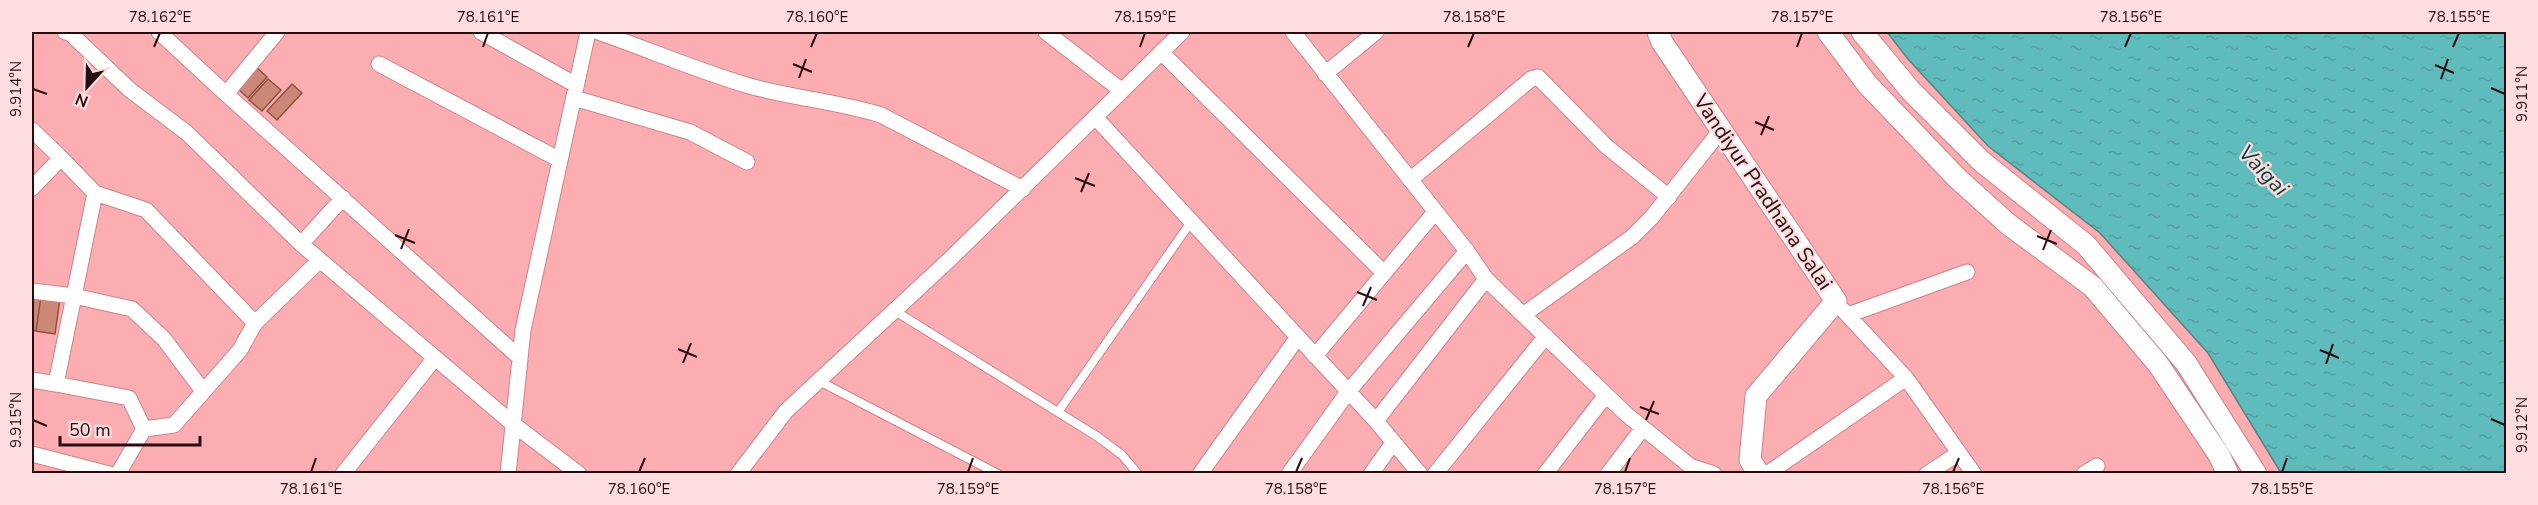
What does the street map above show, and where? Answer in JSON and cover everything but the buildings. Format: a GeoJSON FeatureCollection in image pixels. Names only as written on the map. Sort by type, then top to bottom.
{"type":"FeatureCollection","features":[{"type":"Feature","properties":{"kind":"street"},"geometry":{"type":"LineString","coordinates":[[65,32],[70,33],[130,90],[186,134],[301,244],[513,424],[579,474]]}},
{"type":"Feature","properties":{"kind":"street"},"geometry":{"type":"LineString","coordinates":[[159,32],[520,358]]}},
{"type":"Feature","properties":{"kind":"street"},"geometry":{"type":"LineString","coordinates":[[226,94],[277,32]]}},
{"type":"Feature","properties":{"kind":"street"},"geometry":{"type":"LineString","coordinates":[[481,32],[575,91],[690,132],[747,162]]}},
{"type":"Feature","properties":{"kind":"street"},"geometry":{"type":"LineString","coordinates":[[508,474],[523,330],[588,32]]}},
{"type":"Feature","properties":{"kind":"street"},"geometry":{"type":"LineString","coordinates":[[598,32],[745,85],[856,107],[881,115],[1023,189]]}},
{"type":"Feature","properties":{"kind":"street"},"geometry":{"type":"LineString","coordinates":[[1046,32],[1122,90]]}},
{"type":"Feature","properties":{"kind":"street"},"geometry":{"type":"LineString","coordinates":[[738,474],[786,411],[1023,189],[1182,32]]}},
{"type":"Feature","properties":{"kind":"street"},"geometry":{"type":"LineString","coordinates":[[1293,32],[1467,251],[1486,279],[1643,428],[1690,466],[1714,474]]}},
{"type":"Feature","properties":{"kind":"street"},"geometry":{"type":"LineString","coordinates":[[1325,74],[1376,32]]}},
{"type":"Feature","properties":{"kind":"street","name":"Vandiyur Pradhana Salai"},"geometry":{"type":"LineString","coordinates":[[1658,32],[1662,42],[1842,308],[1756,396],[1750,460],[1759,474]]}},
{"type":"Feature","properties":{"kind":"street"},"geometry":{"type":"LineString","coordinates":[[1828,32],[1868,84],[1956,178],[2008,224],[2093,287],[2158,364],[2219,455],[2229,474]]}},
{"type":"Feature","properties":{"kind":"street"},"geometry":{"type":"LineString","coordinates":[[1863,32],[1911,91],[1981,161],[2086,245],[2186,363],[2256,474]]}},
{"type":"Feature","properties":{"kind":"street"},"geometry":{"type":"LineString","coordinates":[[1161,52],[1384,273]]}},
{"type":"Feature","properties":{"kind":"street"},"geometry":{"type":"LineString","coordinates":[[379,64],[560,160]]}},
{"type":"Feature","properties":{"kind":"street"},"geometry":{"type":"LineString","coordinates":[[1410,180],[1531,79],[1538,77],[1606,146],[1669,197]]}},
{"type":"Feature","properties":{"kind":"street"},"geometry":{"type":"LineString","coordinates":[[1095,117],[1376,421],[1420,474]]}},
{"type":"Feature","properties":{"kind":"street"},"geometry":{"type":"LineString","coordinates":[[32,130],[94,193],[147,210],[255,323]]}},
{"type":"Feature","properties":{"kind":"street"},"geometry":{"type":"LineString","coordinates":[[1523,315],[1632,237],[1669,197],[1721,130]]}},
{"type":"Feature","properties":{"kind":"street"},"geometry":{"type":"LineString","coordinates":[[32,188],[61,158]]}},
{"type":"Feature","properties":{"kind":"street"},"geometry":{"type":"LineString","coordinates":[[56,384],[94,193]]}},
{"type":"Feature","properties":{"kind":"street"},"geometry":{"type":"LineString","coordinates":[[301,244],[343,198]]}},
{"type":"Feature","properties":{"kind":"street"},"geometry":{"type":"LineString","coordinates":[[1315,356],[1436,212]]}},
{"type":"Feature","properties":{"kind":"street"},"geometry":{"type":"LineString","coordinates":[[1289,474],[1348,392],[1467,251]]}},
{"type":"Feature","properties":{"kind":"street"},"geometry":{"type":"LineString","coordinates":[[144,429],[174,425],[240,350],[255,323],[320,260]]}},
{"type":"Feature","properties":{"kind":"street"},"geometry":{"type":"LineString","coordinates":[[1967,272],[1842,308],[1906,378],[1974,474]]}},
{"type":"Feature","properties":{"kind":"street"},"geometry":{"type":"LineString","coordinates":[[1376,421],[1486,279]]}},
{"type":"Feature","properties":{"kind":"street"},"geometry":{"type":"LineString","coordinates":[[32,291],[74,296],[132,309],[164,339],[203,391]]}},
{"type":"Feature","properties":{"kind":"street"},"geometry":{"type":"LineString","coordinates":[[1435,474],[1546,336]]}},
{"type":"Feature","properties":{"kind":"street"},"geometry":{"type":"LineString","coordinates":[[1200,474],[1298,337]]}},
{"type":"Feature","properties":{"kind":"street"},"geometry":{"type":"LineString","coordinates":[[343,474],[435,358]]}},
{"type":"Feature","properties":{"kind":"street"},"geometry":{"type":"LineString","coordinates":[[1767,474],[1906,378]]}},
{"type":"Feature","properties":{"kind":"street"},"geometry":{"type":"LineString","coordinates":[[32,380],[129,398],[144,429]]}},
{"type":"Feature","properties":{"kind":"street"},"geometry":{"type":"LineString","coordinates":[[1545,474],[1606,395]]}},
{"type":"Feature","properties":{"kind":"street"},"geometry":{"type":"LineString","coordinates":[[1608,474],[1643,428]]}},
{"type":"Feature","properties":{"kind":"street"},"geometry":{"type":"LineString","coordinates":[[118,474],[144,429]]}},
{"type":"Feature","properties":{"kind":"street"},"geometry":{"type":"LineString","coordinates":[[1371,474],[1393,443]]}},
{"type":"Feature","properties":{"kind":"street"},"geometry":{"type":"LineString","coordinates":[[1927,474],[1959,453]]}},
{"type":"Feature","properties":{"kind":"street"},"geometry":{"type":"LineString","coordinates":[[32,454],[109,474]]}},
{"type":"Feature","properties":{"kind":"street"},"geometry":{"type":"LineString","coordinates":[[2084,474],[2097,466]]}},
{"type":"Feature","properties":{"kind":"lane"},"geometry":{"type":"LineString","coordinates":[[1058,412],[1192,221]]}},
{"type":"Feature","properties":{"kind":"lane"},"geometry":{"type":"LineString","coordinates":[[894,311],[1114,449],[1138,474]]}},
{"type":"Feature","properties":{"kind":"lane"},"geometry":{"type":"LineString","coordinates":[[819,381],[998,474]]}},
{"type":"Feature","properties":{"kind":"water","name":"Vaigai"},"geometry":{"type":"Polygon","coordinates":[[[1887,32],[2506,32],[2506,473],[2281,473],[2208,353],[2100,233],[1988,146],[1908,59],[1887,32]]]}}]}
